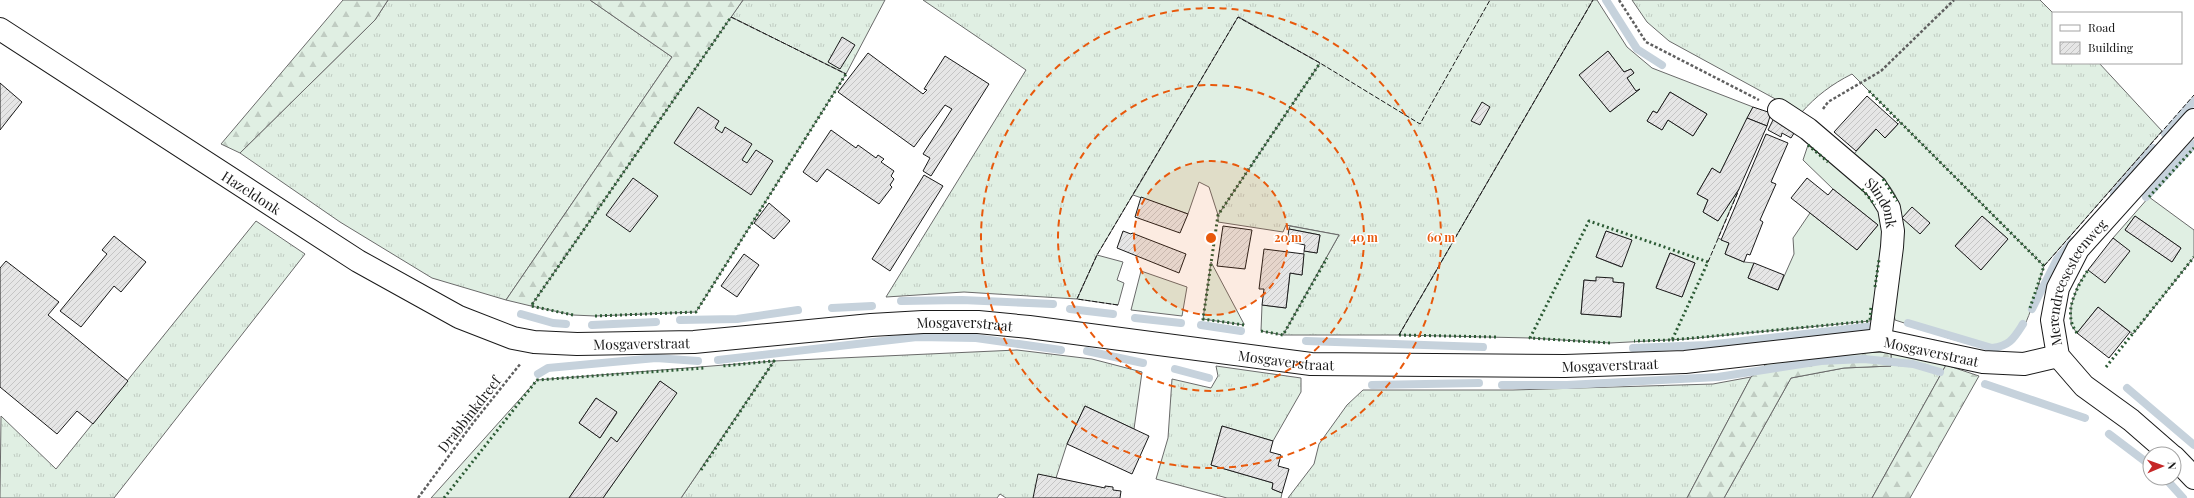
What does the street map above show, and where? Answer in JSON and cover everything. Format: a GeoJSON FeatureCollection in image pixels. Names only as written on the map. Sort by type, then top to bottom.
{"type":"FeatureCollection","features":[{"type":"Feature","properties":{"kind":"street","name":"Hazeldonk"},"geometry":{"type":"LineString","coordinates":[[0,30],[358,261],[459,317],[524,340]]}},
{"type":"Feature","properties":{"kind":"street","name":"Slindonk"},"geometry":{"type":"LineString","coordinates":[[1779,110],[1808,129],[1876,187],[1889,208],[1893,231],[1880,340]]}},
{"type":"Feature","properties":{"kind":"street","name":"Merendreesesteenweg"},"geometry":{"type":"LineString","coordinates":[[2161,446],[2131,420],[2084,386],[2058,356],[2052,320],[2058,288],[2078,249],[2194,120]]}},
{"type":"Feature","properties":{"kind":"street","name":"Mosgaverstraat"},"geometry":{"type":"LineString","coordinates":[[524,340],[577,344],[694,342],[923,322],[978,322],[1030,327],[1311,364],[1565,366],[1685,362],[1880,340],[1984,362],[2024,364],[2058,356]]}},
{"type":"Feature","properties":{"kind":"street"},"geometry":{"type":"LineString","coordinates":[[2182,465],[2194,478]]}},
{"type":"Feature","properties":{"kind":"path"},"geometry":{"type":"LineString","coordinates":[[1619,0],[1646,42],[1779,110]]}},
{"type":"Feature","properties":{"kind":"path"},"geometry":{"type":"LineString","coordinates":[[1808,129],[1828,102],[1881,71],[1954,0]]}},
{"type":"Feature","properties":{"kind":"path","name":"Drabbinkdreef"},"geometry":{"type":"LineString","coordinates":[[418,498],[473,423],[517,370],[524,340]]}},
{"type":"Feature","properties":{"kind":"green space"},"geometry":{"type":"Polygon","coordinates":[[[343,0],[388,0],[375,20],[240,153],[221,144],[343,0]]]}},
{"type":"Feature","properties":{"kind":"green space"},"geometry":{"type":"Polygon","coordinates":[[[388,0],[590,0],[672,57],[506,300],[432,278],[340,222],[240,153],[375,20],[388,0]]]}},
{"type":"Feature","properties":{"kind":"green space"},"geometry":{"type":"Polygon","coordinates":[[[590,0],[743,0],[531,306],[506,300],[672,57],[590,0]]]}},
{"type":"Feature","properties":{"kind":"green space"},"geometry":{"type":"Polygon","coordinates":[[[743,0],[885,0],[846,74],[731,17],[743,0]]]}},
{"type":"Feature","properties":{"kind":"green space"},"geometry":{"type":"Polygon","coordinates":[[[923,0],[1593,0],[1399,335],[1283,335],[1339,235],[1286,225],[1283,232],[1218,222],[1218,215],[1320,63],[1239,17],[1097,255],[1077,299],[964,292],[886,297],[1026,70],[923,0]]]}},
{"type":"Feature","properties":{"kind":"green space"},"geometry":{"type":"Polygon","coordinates":[[[1593,0],[1597,0],[1627,47],[1652,68],[1753,107],[1720,173],[1712,168],[1697,194],[1708,200],[1703,212],[1718,221],[1739,189],[1718,238],[1729,243],[1725,254],[1744,262],[1754,263],[1748,278],[1778,290],[1794,254],[1793,238],[1810,213],[1857,250],[1878,225],[1833,189],[1803,160],[1808,145],[1864,191],[1878,209],[1882,219],[1883,232],[1880,264],[1870,321],[1687,339],[1610,343],[1530,338],[1399,335],[1593,0]],[[1608,51],[1580,75],[1610,112],[1636,92],[1627,78],[1634,73],[1631,69],[1624,72],[1608,51]],[[1670,92],[1657,113],[1653,111],[1647,121],[1662,130],[1668,120],[1693,136],[1707,114],[1670,92]],[[1606,231],[1596,257],[1621,267],[1631,240],[1606,231]],[[1670,253],[1656,287],[1682,297],[1695,263],[1670,253]],[[1584,280],[1581,314],[1621,317],[1624,283],[1584,280]]]}},
{"type":"Feature","properties":{"kind":"green space"},"geometry":{"type":"Polygon","coordinates":[[[1632,0],[2040,0],[2052,12],[2052,64],[2100,64],[2162,131],[2044,266],[1852,74],[1825,91],[1812,101],[1801,113],[1669,41],[1647,22],[1632,0]]]}},
{"type":"Feature","properties":{"kind":"green space"},"geometry":{"type":"Polygon","coordinates":[[[731,17],[846,74],[696,312],[595,316],[573,315],[531,306],[731,17]]]}},
{"type":"Feature","properties":{"kind":"green space"},"geometry":{"type":"Polygon","coordinates":[[[1238,17],[1320,63],[1218,215],[1209,187],[1199,182],[1188,214],[1133,195],[1238,17]]]}},
{"type":"Feature","properties":{"kind":"green space"},"geometry":{"type":"Polygon","coordinates":[[[1900,122],[2044,266],[2029,315],[2020,334],[2015,340],[1998,347],[1970,344],[1895,320],[1893,304],[1894,287],[1902,239],[1900,208],[1894,194],[1884,180],[1853,155],[1876,129],[1885,138],[1900,122]],[[1982,216],[1955,246],[1981,269],[2008,239],[1982,216]]]}},
{"type":"Feature","properties":{"kind":"green space"},"geometry":{"type":"Polygon","coordinates":[[[2149,197],[2194,230],[2194,257],[2133,334],[2098,307],[2077,333],[2071,325],[2071,306],[2078,285],[2088,270],[2129,251],[2113,238],[2149,197]],[[2135,216],[2125,230],[2172,262],[2181,248],[2135,216]]]}},
{"type":"Feature","properties":{"kind":"green space"},"geometry":{"type":"Polygon","coordinates":[[[256,221],[305,254],[114,498],[0,498],[1,416],[56,469],[256,221]]]}},
{"type":"Feature","properties":{"kind":"green space"},"geometry":{"type":"Polygon","coordinates":[[[1290,226],[1339,235],[1283,335],[1261,331],[1262,305],[1286,308],[1290,273],[1302,275],[1304,251],[1317,253],[1320,235],[1289,229],[1290,226]]]}},
{"type":"Feature","properties":{"kind":"green space"},"geometry":{"type":"Polygon","coordinates":[[[1097,255],[1123,262],[1117,280],[1124,283],[1118,305],[1077,299],[1097,255]]]}},
{"type":"Feature","properties":{"kind":"green space"},"geometry":{"type":"Polygon","coordinates":[[[1211,262],[1244,324],[1244,325],[1203,319],[1211,262]]]}},
{"type":"Feature","properties":{"kind":"green space"},"geometry":{"type":"Polygon","coordinates":[[[1141,271],[1187,287],[1182,316],[1131,310],[1141,271]]]}},
{"type":"Feature","properties":{"kind":"green space"},"geometry":{"type":"Polygon","coordinates":[[[1017,350],[1092,359],[1142,372],[1134,429],[1085,406],[1067,444],[1056,478],[1033,498],[1006,498],[1000,494],[997,498],[681,498],[774,361],[1017,350]]]}},
{"type":"Feature","properties":{"kind":"green space"},"geometry":{"type":"Polygon","coordinates":[[[1891,352],[1946,365],[1872,498],[1724,498],[1791,378],[1844,368],[1891,366],[1891,352]]]}},
{"type":"Feature","properties":{"kind":"green space"},"geometry":{"type":"Polygon","coordinates":[[[1891,352],[1891,366],[1844,368],[1791,378],[1724,498],[1687,498],[1751,377],[1770,361],[1847,353],[1891,352]]]}},
{"type":"Feature","properties":{"kind":"green space"},"geometry":{"type":"Polygon","coordinates":[[[774,361],[681,498],[603,498],[676,393],[660,381],[617,442],[611,438],[569,498],[431,498],[537,380],[774,361]],[[596,398],[579,423],[600,438],[617,413],[596,398]]]}},
{"type":"Feature","properties":{"kind":"green space"},"geometry":{"type":"Polygon","coordinates":[[[1946,365],[1979,376],[1910,498],[1872,498],[1946,365]]]}},
{"type":"Feature","properties":{"kind":"green space"},"geometry":{"type":"Polygon","coordinates":[[[1216,366],[1301,378],[1301,392],[1273,441],[1222,426],[1211,465],[1273,483],[1272,489],[1282,493],[1281,498],[1227,498],[1156,479],[1168,438],[1172,379],[1211,388],[1218,376],[1216,366]]]}},
{"type":"Feature","properties":{"kind":"green space"},"geometry":{"type":"Polygon","coordinates":[[[1751,377],[1687,498],[1288,498],[1314,464],[1319,444],[1347,405],[1363,390],[1513,390],[1713,384],[1751,377]]]}},
{"type":"Feature","properties":{"kind":"building"},"geometry":{"type":"Polygon","coordinates":[[[842,37],[855,45],[840,69],[828,62],[842,37]]]}},
{"type":"Feature","properties":{"kind":"building"},"geometry":{"type":"Polygon","coordinates":[[[1608,51],[1624,72],[1631,69],[1634,73],[1627,78],[1636,91],[1640,89],[1610,112],[1579,75],[1608,51]]]}},
{"type":"Feature","properties":{"kind":"building"},"geometry":{"type":"Polygon","coordinates":[[[868,53],[923,94],[927,90],[924,89],[945,56],[989,84],[931,176],[923,171],[930,158],[923,154],[952,109],[945,105],[914,147],[838,92],[868,53]]]}},
{"type":"Feature","properties":{"kind":"building"},"geometry":{"type":"Polygon","coordinates":[[[0,83],[22,102],[0,130],[0,83]]]}},
{"type":"Feature","properties":{"kind":"building"},"geometry":{"type":"Polygon","coordinates":[[[1670,92],[1707,114],[1693,136],[1668,120],[1662,130],[1647,121],[1653,111],[1657,113],[1670,92]]]}},
{"type":"Feature","properties":{"kind":"building"},"geometry":{"type":"Polygon","coordinates":[[[1867,96],[1898,124],[1885,138],[1876,129],[1856,151],[1834,132],[1867,96]]]}},
{"type":"Feature","properties":{"kind":"building"},"geometry":{"type":"Polygon","coordinates":[[[1482,102],[1490,107],[1480,125],[1471,121],[1482,102]]]}},
{"type":"Feature","properties":{"kind":"building"},"geometry":{"type":"Polygon","coordinates":[[[698,107],[719,121],[715,128],[722,133],[725,127],[752,144],[742,160],[747,163],[756,150],[773,161],[751,195],[674,143],[698,107]]]}},
{"type":"Feature","properties":{"kind":"building"},"geometry":{"type":"Polygon","coordinates":[[[1753,107],[1771,113],[1767,126],[1747,118],[1753,107]]]}},
{"type":"Feature","properties":{"kind":"building"},"geometry":{"type":"Polygon","coordinates":[[[1747,118],[1767,126],[1739,189],[1718,221],[1703,212],[1708,200],[1697,194],[1712,168],[1720,173],[1747,118]]]}},
{"type":"Feature","properties":{"kind":"building"},"geometry":{"type":"Polygon","coordinates":[[[1774,118],[1796,130],[1791,138],[1782,133],[1781,137],[1768,130],[1774,118]]]}},
{"type":"Feature","properties":{"kind":"building"},"geometry":{"type":"Polygon","coordinates":[[[831,130],[856,148],[858,145],[876,158],[878,155],[884,159],[881,162],[894,171],[891,176],[894,179],[890,185],[892,187],[879,204],[827,169],[817,182],[803,172],[831,130]]]}},
{"type":"Feature","properties":{"kind":"building"},"geometry":{"type":"Polygon","coordinates":[[[1766,134],[1788,143],[1771,182],[1776,184],[1760,220],[1763,222],[1750,255],[1747,254],[1744,262],[1725,254],[1729,243],[1721,240],[1766,134]]]}},
{"type":"Feature","properties":{"kind":"building"},"geometry":{"type":"Polygon","coordinates":[[[924,175],[943,186],[890,271],[872,259],[924,175]]]}},
{"type":"Feature","properties":{"kind":"building"},"geometry":{"type":"Polygon","coordinates":[[[633,178],[658,196],[630,232],[606,215],[633,178]]]}},
{"type":"Feature","properties":{"kind":"building"},"geometry":{"type":"Polygon","coordinates":[[[1807,178],[1828,195],[1833,189],[1878,225],[1857,250],[1791,198],[1807,178]]]}},
{"type":"Feature","properties":{"kind":"building"},"geometry":{"type":"Polygon","coordinates":[[[1141,197],[1188,214],[1180,233],[1135,217],[1141,197]]]}},
{"type":"Feature","properties":{"kind":"building"},"geometry":{"type":"Polygon","coordinates":[[[769,203],[790,221],[774,239],[754,223],[769,203]]]}},
{"type":"Feature","properties":{"kind":"building"},"geometry":{"type":"Polygon","coordinates":[[[1912,207],[1930,223],[1920,234],[1902,218],[1912,207]]]}},
{"type":"Feature","properties":{"kind":"building"},"geometry":{"type":"Polygon","coordinates":[[[1982,216],[2008,239],[1981,270],[1955,246],[1982,216]]]}},
{"type":"Feature","properties":{"kind":"building"},"geometry":{"type":"Polygon","coordinates":[[[2135,216],[2181,248],[2172,262],[2125,230],[2135,216]]]}},
{"type":"Feature","properties":{"kind":"building"},"geometry":{"type":"Polygon","coordinates":[[[1223,226],[1252,230],[1245,269],[1217,266],[1223,226]]]}},
{"type":"Feature","properties":{"kind":"building"},"geometry":{"type":"Polygon","coordinates":[[[1289,229],[1320,235],[1317,253],[1304,251],[1305,245],[1287,241],[1289,229]]]}},
{"type":"Feature","properties":{"kind":"building"},"geometry":{"type":"Polygon","coordinates":[[[1123,231],[1132,233],[1186,254],[1179,273],[1117,248],[1123,231]]]}},
{"type":"Feature","properties":{"kind":"building"},"geometry":{"type":"Polygon","coordinates":[[[1606,231],[1632,240],[1622,267],[1596,257],[1606,231]]]}},
{"type":"Feature","properties":{"kind":"building"},"geometry":{"type":"Polygon","coordinates":[[[114,236],[146,262],[121,292],[114,286],[81,327],[60,311],[107,254],[102,250],[114,236]]]}},
{"type":"Feature","properties":{"kind":"building"},"geometry":{"type":"Polygon","coordinates":[[[2113,238],[2130,251],[2105,283],[2088,270],[2113,238]]]}},
{"type":"Feature","properties":{"kind":"building"},"geometry":{"type":"Polygon","coordinates":[[[1264,249],[1304,254],[1302,275],[1290,273],[1286,308],[1262,305],[1264,289],[1259,289],[1264,249]]]}},
{"type":"Feature","properties":{"kind":"building"},"geometry":{"type":"Polygon","coordinates":[[[1670,253],[1695,263],[1682,297],[1656,288],[1670,253]]]}},
{"type":"Feature","properties":{"kind":"building"},"geometry":{"type":"Polygon","coordinates":[[[744,254],[759,265],[737,297],[721,286],[744,254]]]}},
{"type":"Feature","properties":{"kind":"building"},"geometry":{"type":"Polygon","coordinates":[[[6,261],[59,302],[48,315],[128,381],[93,424],[77,411],[57,434],[0,387],[0,268],[6,261]]]}},
{"type":"Feature","properties":{"kind":"building"},"geometry":{"type":"Polygon","coordinates":[[[1754,263],[1784,275],[1778,290],[1748,278],[1754,263]]]}},
{"type":"Feature","properties":{"kind":"building"},"geometry":{"type":"Polygon","coordinates":[[[1596,277],[1613,278],[1613,282],[1624,283],[1621,317],[1581,314],[1584,280],[1596,281],[1596,277]]]}},
{"type":"Feature","properties":{"kind":"building"},"geometry":{"type":"Polygon","coordinates":[[[2098,307],[2130,332],[2109,358],[2077,333],[2098,307]]]}},
{"type":"Feature","properties":{"kind":"building"},"geometry":{"type":"Polygon","coordinates":[[[660,381],[677,393],[603,498],[569,498],[611,437],[617,442],[660,381]]]}},
{"type":"Feature","properties":{"kind":"building"},"geometry":{"type":"Polygon","coordinates":[[[596,398],[617,412],[600,438],[579,423],[596,398]]]}},
{"type":"Feature","properties":{"kind":"building"},"geometry":{"type":"Polygon","coordinates":[[[1085,406],[1149,436],[1132,474],[1067,444],[1085,406]]]}},
{"type":"Feature","properties":{"kind":"building"},"geometry":{"type":"Polygon","coordinates":[[[1222,426],[1273,441],[1270,452],[1281,455],[1278,466],[1289,469],[1282,493],[1272,489],[1273,483],[1211,465],[1222,426]]]}},
{"type":"Feature","properties":{"kind":"building"},"geometry":{"type":"Polygon","coordinates":[[[1038,474],[1105,488],[1105,486],[1113,487],[1113,490],[1121,491],[1120,498],[1033,498],[1038,474]]]}},
{"type":"Feature","properties":{"kind":"waterway"},"geometry":{"type":"LineString","coordinates":[[1606,0],[1637,49],[1662,65]]}},
{"type":"Feature","properties":{"kind":"waterway"},"geometry":{"type":"LineString","coordinates":[[2165,134],[2194,101]]}},
{"type":"Feature","properties":{"kind":"waterway"},"geometry":{"type":"LineString","coordinates":[[2146,197],[2194,144]]}},
{"type":"Feature","properties":{"kind":"waterway"},"geometry":{"type":"LineString","coordinates":[[2114,193],[2153,148]]}},
{"type":"Feature","properties":{"kind":"waterway"},"geometry":{"type":"LineString","coordinates":[[2032,309],[2057,259],[2073,241]]}},
{"type":"Feature","properties":{"kind":"waterway"},"geometry":{"type":"LineString","coordinates":[[901,301],[962,300],[1053,304]]}},
{"type":"Feature","properties":{"kind":"waterway"},"geometry":{"type":"LineString","coordinates":[[832,308],[872,306]]}},
{"type":"Feature","properties":{"kind":"waterway"},"geometry":{"type":"LineString","coordinates":[[1070,309],[1113,314]]}},
{"type":"Feature","properties":{"kind":"waterway"},"geometry":{"type":"LineString","coordinates":[[680,320],[737,319],[798,310]]}},
{"type":"Feature","properties":{"kind":"waterway"},"geometry":{"type":"LineString","coordinates":[[521,314],[553,323],[566,324]]}},
{"type":"Feature","properties":{"kind":"waterway"},"geometry":{"type":"LineString","coordinates":[[1135,318],[1181,323]]}},
{"type":"Feature","properties":{"kind":"waterway"},"geometry":{"type":"LineString","coordinates":[[592,325],[656,322]]}},
{"type":"Feature","properties":{"kind":"waterway"},"geometry":{"type":"LineString","coordinates":[[1908,323],[1992,348],[2003,345],[2011,340],[2023,324]]}},
{"type":"Feature","properties":{"kind":"waterway"},"geometry":{"type":"LineString","coordinates":[[1201,325],[1241,331]]}},
{"type":"Feature","properties":{"kind":"waterway"},"geometry":{"type":"LineString","coordinates":[[1633,348],[1707,345],[1874,326]]}},
{"type":"Feature","properties":{"kind":"waterway"},"geometry":{"type":"LineString","coordinates":[[718,360],[917,337],[976,338],[1061,350]]}},
{"type":"Feature","properties":{"kind":"waterway"},"geometry":{"type":"LineString","coordinates":[[1306,341],[1483,347]]}},
{"type":"Feature","properties":{"kind":"waterway"},"geometry":{"type":"LineString","coordinates":[[1087,351],[1143,363]]}},
{"type":"Feature","properties":{"kind":"waterway"},"geometry":{"type":"LineString","coordinates":[[538,374],[548,368],[656,358],[698,361]]}},
{"type":"Feature","properties":{"kind":"waterway"},"geometry":{"type":"LineString","coordinates":[[1502,385],[1567,385],[1718,377],[1821,361],[1864,359],[1913,364],[1940,372]]}},
{"type":"Feature","properties":{"kind":"waterway"},"geometry":{"type":"LineString","coordinates":[[1175,369],[1209,378]]}},
{"type":"Feature","properties":{"kind":"waterway"},"geometry":{"type":"LineString","coordinates":[[1372,385],[1479,383]]}},
{"type":"Feature","properties":{"kind":"waterway"},"geometry":{"type":"LineString","coordinates":[[1985,384],[2085,418]]}},
{"type":"Feature","properties":{"kind":"waterway"},"geometry":{"type":"LineString","coordinates":[[2127,388],[2194,445]]}},
{"type":"Feature","properties":{"kind":"waterway"},"geometry":{"type":"LineString","coordinates":[[2109,434],[2142,459]]}},
{"type":"Feature","properties":{"kind":"waterway"},"geometry":{"type":"LineString","coordinates":[[2172,486],[2183,498]]}},
{"type":"Feature","properties":{"kind":"hedge"},"geometry":{"type":"LineString","coordinates":[[573,315],[531,306],[731,17]]}},
{"type":"Feature","properties":{"kind":"hedge"},"geometry":{"type":"LineString","coordinates":[[1244,325],[1203,319],[1218,215],[1320,63]]}},
{"type":"Feature","properties":{"kind":"hedge"},"geometry":{"type":"LineString","coordinates":[[595,316],[696,312],[846,74]]}},
{"type":"Feature","properties":{"kind":"hedge"},"geometry":{"type":"LineString","coordinates":[[1869,91],[2044,266],[2030,308]]}},
{"type":"Feature","properties":{"kind":"hedge"},"geometry":{"type":"LineString","coordinates":[[1808,145],[1828,162]]}},
{"type":"Feature","properties":{"kind":"hedge"},"geometry":{"type":"LineString","coordinates":[[2149,197],[2194,148]]}},
{"type":"Feature","properties":{"kind":"hedge"},"geometry":{"type":"LineString","coordinates":[[1883,179],[1897,201]]}},
{"type":"Feature","properties":{"kind":"hedge"},"geometry":{"type":"LineString","coordinates":[[1862,189],[1875,205]]}},
{"type":"Feature","properties":{"kind":"hedge"},"geometry":{"type":"LineString","coordinates":[[1610,343],[1530,338],[1589,221],[1708,262],[1672,340],[1634,341]]}},
{"type":"Feature","properties":{"kind":"hedge"},"geometry":{"type":"LineString","coordinates":[[2106,367],[2194,257]]}},
{"type":"Feature","properties":{"kind":"hedge"},"geometry":{"type":"LineString","coordinates":[[1261,331],[1283,335],[1327,258]]}},
{"type":"Feature","properties":{"kind":"hedge"},"geometry":{"type":"LineString","coordinates":[[1875,287],[1879,260]]}},
{"type":"Feature","properties":{"kind":"hedge"},"geometry":{"type":"LineString","coordinates":[[2077,333],[2071,317],[2072,301],[2088,270]]}},
{"type":"Feature","properties":{"kind":"hedge"},"geometry":{"type":"LineString","coordinates":[[1672,340],[1870,321],[1871,306]]}},
{"type":"Feature","properties":{"kind":"hedge"},"geometry":{"type":"LineString","coordinates":[[1399,335],[1497,337]]}},
{"type":"Feature","properties":{"kind":"hedge"},"geometry":{"type":"LineString","coordinates":[[701,470],[774,361],[722,366]]}},
{"type":"Feature","properties":{"kind":"hedge"},"geometry":{"type":"LineString","coordinates":[[444,498],[537,380],[704,368]]}},
{"type":"Feature","properties":{"kind":"fence"},"geometry":{"type":"LineString","coordinates":[[1118,305],[1077,299],[1097,255],[1238,17],[1320,63],[1420,124],[1490,0]]}},
{"type":"Feature","properties":{"kind":"fence"},"geometry":{"type":"LineString","coordinates":[[1399,335],[1593,0]]}},
{"type":"Feature","properties":{"kind":"fence"},"geometry":{"type":"LineString","coordinates":[[731,17],[846,74]]}},
{"type":"Feature","properties":{"kind":"fence"},"geometry":{"type":"LineString","coordinates":[[2044,266],[2194,95]]}},
{"type":"Feature","properties":{"kind":"fence"},"geometry":{"type":"LineString","coordinates":[[1708,262],[1738,192]]}}]}
